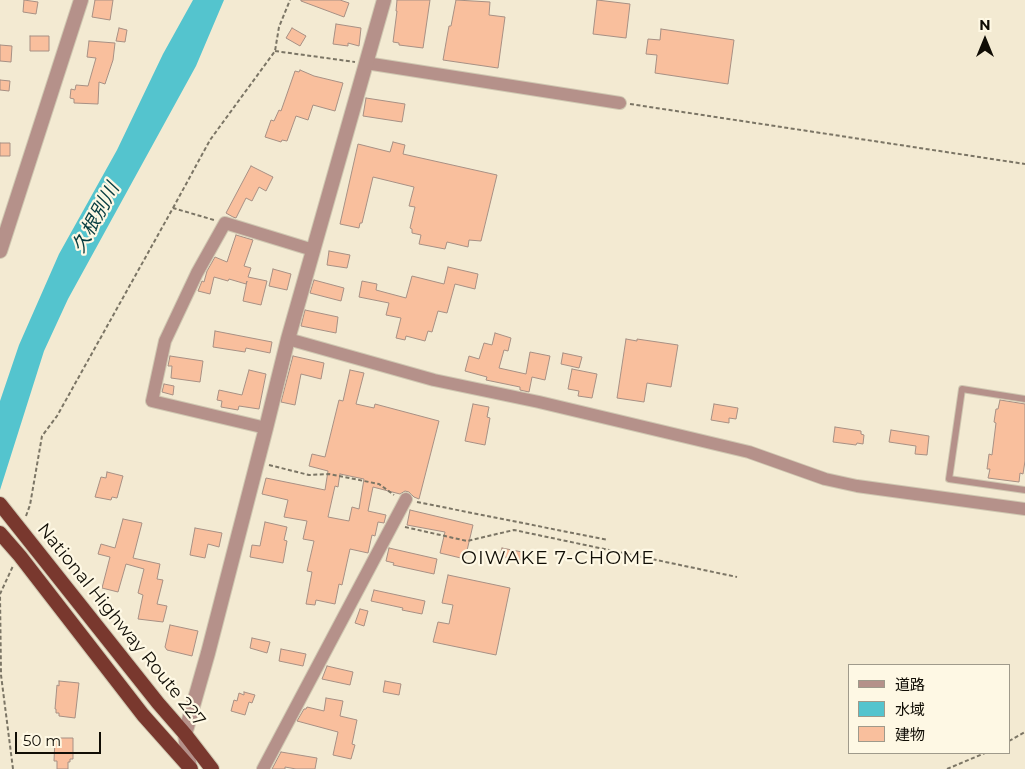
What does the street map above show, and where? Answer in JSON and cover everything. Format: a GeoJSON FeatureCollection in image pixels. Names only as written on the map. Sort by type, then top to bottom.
{"type":"FeatureCollection","features":[{"type":"Feature","properties":{"kind":"highway","name":"National Highway Route 227"},"geometry":{"type":"LineString","coordinates":[[0,504],[212,769]]}},
{"type":"Feature","properties":{"kind":"highway","name":"National Highway Route 227"},"geometry":{"type":"LineString","coordinates":[[4,538],[143,715],[191,769]]}},
{"type":"Feature","properties":{"kind":"street"},"geometry":{"type":"LineString","coordinates":[[0,251],[81,0]]}},
{"type":"Feature","properties":{"kind":"street"},"geometry":{"type":"LineString","coordinates":[[191,769],[185,734],[208,653],[288,339],[384,0]]}},
{"type":"Feature","properties":{"kind":"street"},"geometry":{"type":"LineString","coordinates":[[366,63],[620,103]]}},
{"type":"Feature","properties":{"kind":"street"},"geometry":{"type":"LineString","coordinates":[[266,428],[152,401],[165,342],[197,273],[225,223],[313,250]]}},
{"type":"Feature","properties":{"kind":"street"},"geometry":{"type":"LineString","coordinates":[[288,339],[434,380],[539,402],[749,452],[825,479],[856,486],[1025,509]]}},
{"type":"Feature","properties":{"kind":"street"},"geometry":{"type":"LineString","coordinates":[[263,769],[406,500]]}},
{"type":"Feature","properties":{"kind":"lane"},"geometry":{"type":"LineString","coordinates":[[1025,398],[962,389],[949,479],[1025,490]]}},
{"type":"Feature","properties":{"kind":"path"},"geometry":{"type":"LineString","coordinates":[[18,527],[30,505],[42,436],[57,416],[210,140],[275,51],[279,27],[290,0]]}},
{"type":"Feature","properties":{"kind":"path"},"geometry":{"type":"LineString","coordinates":[[275,51],[366,63]]}},
{"type":"Feature","properties":{"kind":"path"},"geometry":{"type":"LineString","coordinates":[[620,103],[1025,164]]}},
{"type":"Feature","properties":{"kind":"path"},"geometry":{"type":"LineString","coordinates":[[171,210],[173,208],[225,223]]}},
{"type":"Feature","properties":{"kind":"path"},"geometry":{"type":"LineString","coordinates":[[257,462],[309,475],[329,474],[379,484],[396,498],[608,540]]}},
{"type":"Feature","properties":{"kind":"path"},"geometry":{"type":"LineString","coordinates":[[393,524],[468,541],[514,530],[737,577]]}},
{"type":"Feature","properties":{"kind":"path"},"geometry":{"type":"LineString","coordinates":[[13,769],[1,675],[0,594],[10,570],[20,556]]}},
{"type":"Feature","properties":{"kind":"path"},"geometry":{"type":"LineString","coordinates":[[1010,740],[1025,732]]}},
{"type":"Feature","properties":{"kind":"path"},"geometry":{"type":"LineString","coordinates":[[947,769],[983,754]]}},
{"type":"Feature","properties":{"kind":"water","name":"久根別川"},"geometry":{"type":"Polygon","coordinates":[[[193,0],[224,0],[196,66],[68,299],[44,351],[0,490],[0,401],[19,345],[59,254],[117,150],[163,54],[193,0]]]}},
{"type":"Feature","properties":{"kind":"building"},"geometry":{"type":"Polygon","coordinates":[[[24,0],[38,2],[36,14],[23,12],[24,0]]]}},
{"type":"Feature","properties":{"kind":"building"},"geometry":{"type":"Polygon","coordinates":[[[95,0],[113,0],[110,20],[92,17],[95,0]]]}},
{"type":"Feature","properties":{"kind":"building"},"geometry":{"type":"Polygon","coordinates":[[[301,0],[340,0],[349,3],[344,17],[301,0]]]}},
{"type":"Feature","properties":{"kind":"building"},"geometry":{"type":"Polygon","coordinates":[[[397,0],[430,0],[423,48],[399,45],[399,43],[393,42],[397,0]]]}},
{"type":"Feature","properties":{"kind":"building"},"geometry":{"type":"Polygon","coordinates":[[[456,0],[490,2],[489,15],[505,17],[498,68],[443,60],[456,0]]]}},
{"type":"Feature","properties":{"kind":"building"},"geometry":{"type":"Polygon","coordinates":[[[597,0],[630,4],[626,38],[593,34],[597,0]]]}},
{"type":"Feature","properties":{"kind":"building"},"geometry":{"type":"Polygon","coordinates":[[[336,24],[361,28],[359,46],[348,43],[348,46],[333,44],[336,24]]]}},
{"type":"Feature","properties":{"kind":"building"},"geometry":{"type":"Polygon","coordinates":[[[119,28],[127,30],[125,42],[116,41],[119,28]]]}},
{"type":"Feature","properties":{"kind":"building"},"geometry":{"type":"Polygon","coordinates":[[[292,28],[306,36],[300,46],[286,38],[292,28]]]}},
{"type":"Feature","properties":{"kind":"building"},"geometry":{"type":"Polygon","coordinates":[[[661,29],[734,40],[728,84],[655,73],[657,55],[646,54],[648,39],[660,40],[661,29]]]}},
{"type":"Feature","properties":{"kind":"building"},"geometry":{"type":"Polygon","coordinates":[[[30,36],[49,36],[49,51],[30,51],[30,36]]]}},
{"type":"Feature","properties":{"kind":"building"},"geometry":{"type":"Polygon","coordinates":[[[89,41],[115,43],[113,60],[105,84],[99,82],[98,104],[74,103],[74,99],[70,98],[71,89],[75,90],[76,85],[88,86],[96,58],[87,57],[89,41]]]}},
{"type":"Feature","properties":{"kind":"building"},"geometry":{"type":"Polygon","coordinates":[[[0,45],[12,46],[11,62],[0,61],[0,45]]]}},
{"type":"Feature","properties":{"kind":"building"},"geometry":{"type":"Polygon","coordinates":[[[300,70],[314,76],[343,83],[335,111],[313,105],[308,120],[296,116],[287,141],[282,140],[281,142],[265,137],[271,120],[274,121],[279,110],[281,111],[295,71],[299,72],[300,70]]]}},
{"type":"Feature","properties":{"kind":"building"},"geometry":{"type":"Polygon","coordinates":[[[0,80],[10,81],[9,91],[0,90],[0,80]]]}},
{"type":"Feature","properties":{"kind":"building"},"geometry":{"type":"Polygon","coordinates":[[[366,98],[405,104],[402,122],[363,116],[366,98]]]}},
{"type":"Feature","properties":{"kind":"building"},"geometry":{"type":"Polygon","coordinates":[[[393,142],[405,145],[403,154],[497,175],[481,241],[469,240],[468,247],[447,242],[445,249],[419,244],[421,235],[412,233],[410,228],[415,207],[409,206],[414,187],[373,177],[362,223],[360,223],[359,228],[340,224],[358,144],[390,152],[393,142]]]}},
{"type":"Feature","properties":{"kind":"building"},"geometry":{"type":"Polygon","coordinates":[[[0,143],[10,143],[10,156],[0,156],[0,143]]]}},
{"type":"Feature","properties":{"kind":"building"},"geometry":{"type":"Polygon","coordinates":[[[251,166],[273,177],[266,191],[259,187],[252,201],[246,198],[236,218],[226,213],[251,166]]]}},
{"type":"Feature","properties":{"kind":"building"},"geometry":{"type":"Polygon","coordinates":[[[236,235],[253,240],[244,266],[251,268],[248,277],[267,281],[261,305],[243,301],[247,281],[246,284],[214,277],[210,294],[198,291],[215,257],[227,262],[236,235]]]}},
{"type":"Feature","properties":{"kind":"building"},"geometry":{"type":"Polygon","coordinates":[[[329,251],[350,255],[347,268],[327,265],[329,251]]]}},
{"type":"Feature","properties":{"kind":"building"},"geometry":{"type":"Polygon","coordinates":[[[448,267],[478,274],[475,289],[455,284],[447,313],[438,311],[432,332],[428,331],[425,341],[406,336],[405,340],[396,338],[401,318],[386,315],[389,303],[359,297],[362,281],[377,284],[376,290],[406,298],[412,276],[444,284],[448,267]]]}},
{"type":"Feature","properties":{"kind":"building"},"geometry":{"type":"Polygon","coordinates":[[[273,269],[291,274],[287,290],[269,286],[273,269]]]}},
{"type":"Feature","properties":{"kind":"building"},"geometry":{"type":"Polygon","coordinates":[[[314,280],[344,288],[341,301],[310,293],[314,280]]]}},
{"type":"Feature","properties":{"kind":"building"},"geometry":{"type":"Polygon","coordinates":[[[305,310],[338,317],[336,333],[301,326],[305,310]]]}},
{"type":"Feature","properties":{"kind":"building"},"geometry":{"type":"Polygon","coordinates":[[[215,331],[272,342],[270,353],[246,348],[245,352],[213,347],[215,331]]]}},
{"type":"Feature","properties":{"kind":"building"},"geometry":{"type":"Polygon","coordinates":[[[495,333],[511,338],[508,351],[504,350],[499,368],[526,374],[530,352],[550,356],[545,380],[532,377],[529,392],[520,390],[520,387],[486,380],[487,377],[465,371],[469,356],[479,359],[484,343],[492,345],[495,333]]]}},
{"type":"Feature","properties":{"kind":"building"},"geometry":{"type":"Polygon","coordinates":[[[626,339],[678,345],[671,387],[647,383],[644,402],[617,398],[626,339]]]}},
{"type":"Feature","properties":{"kind":"building"},"geometry":{"type":"Polygon","coordinates":[[[563,353],[582,357],[579,368],[561,364],[563,353]]]}},
{"type":"Feature","properties":{"kind":"building"},"geometry":{"type":"Polygon","coordinates":[[[170,356],[203,361],[200,382],[171,378],[172,366],[168,366],[170,356]]]}},
{"type":"Feature","properties":{"kind":"building"},"geometry":{"type":"Polygon","coordinates":[[[293,356],[324,363],[321,379],[301,374],[295,405],[281,402],[293,356]]]}},
{"type":"Feature","properties":{"kind":"building"},"geometry":{"type":"Polygon","coordinates":[[[572,369],[597,374],[592,398],[578,396],[579,391],[568,389],[572,369]]]}},
{"type":"Feature","properties":{"kind":"building"},"geometry":{"type":"Polygon","coordinates":[[[249,370],[266,374],[259,409],[239,406],[238,410],[221,407],[222,401],[217,400],[219,390],[242,395],[249,370]]]}},
{"type":"Feature","properties":{"kind":"building"},"geometry":{"type":"Polygon","coordinates":[[[350,370],[364,373],[356,404],[374,408],[375,404],[439,421],[419,499],[409,492],[405,491],[400,494],[373,487],[368,511],[386,515],[384,523],[378,522],[375,536],[372,535],[368,553],[350,549],[342,585],[339,584],[335,604],[316,600],[315,605],[306,604],[312,572],[307,571],[314,541],[303,539],[307,521],[284,517],[288,500],[262,494],[266,478],[325,490],[328,471],[309,466],[312,454],[325,457],[339,400],[343,401],[350,370]],[[340,474],[338,487],[335,486],[328,517],[349,521],[352,507],[359,509],[364,479],[340,474]]]}},
{"type":"Feature","properties":{"kind":"building"},"geometry":{"type":"Polygon","coordinates":[[[164,384],[174,386],[173,395],[162,392],[164,384]]]}},
{"type":"Feature","properties":{"kind":"building"},"geometry":{"type":"Polygon","coordinates":[[[1000,400],[1025,404],[1025,461],[1023,474],[1020,473],[1019,482],[988,478],[990,469],[987,469],[989,454],[992,455],[996,423],[994,422],[1000,400]]]}},
{"type":"Feature","properties":{"kind":"building"},"geometry":{"type":"Polygon","coordinates":[[[473,404],[489,407],[487,417],[490,418],[485,445],[465,441],[473,404]]]}},
{"type":"Feature","properties":{"kind":"building"},"geometry":{"type":"Polygon","coordinates":[[[714,404],[738,408],[736,419],[729,418],[729,423],[711,420],[714,404]]]}},
{"type":"Feature","properties":{"kind":"building"},"geometry":{"type":"Polygon","coordinates":[[[835,427],[861,431],[861,434],[864,435],[863,444],[833,442],[835,427]]]}},
{"type":"Feature","properties":{"kind":"building"},"geometry":{"type":"Polygon","coordinates":[[[891,430],[929,436],[927,455],[915,454],[916,446],[889,442],[891,430]]]}},
{"type":"Feature","properties":{"kind":"building"},"geometry":{"type":"Polygon","coordinates":[[[107,472],[123,476],[117,498],[112,497],[111,500],[95,497],[101,477],[106,478],[107,472]]]}},
{"type":"Feature","properties":{"kind":"building"},"geometry":{"type":"Polygon","coordinates":[[[410,510],[473,525],[465,559],[440,553],[445,532],[407,525],[410,510]]]}},
{"type":"Feature","properties":{"kind":"building"},"geometry":{"type":"Polygon","coordinates":[[[123,519],[142,523],[133,558],[160,564],[157,579],[163,580],[157,604],[167,606],[163,622],[138,619],[143,595],[138,593],[144,569],[126,564],[118,592],[102,588],[110,557],[98,554],[101,544],[115,548],[123,519]]]}},
{"type":"Feature","properties":{"kind":"building"},"geometry":{"type":"Polygon","coordinates":[[[265,522],[287,527],[284,540],[287,541],[283,563],[250,557],[252,545],[260,546],[265,522]]]}},
{"type":"Feature","properties":{"kind":"building"},"geometry":{"type":"Polygon","coordinates":[[[195,528],[222,533],[219,547],[208,544],[205,558],[190,555],[195,528]]]}},
{"type":"Feature","properties":{"kind":"building"},"geometry":{"type":"Polygon","coordinates":[[[389,548],[437,559],[434,574],[393,565],[394,563],[386,561],[389,548]]]}},
{"type":"Feature","properties":{"kind":"building"},"geometry":{"type":"Polygon","coordinates":[[[502,548],[522,552],[521,560],[500,556],[502,548]]]}},
{"type":"Feature","properties":{"kind":"building"},"geometry":{"type":"Polygon","coordinates":[[[448,575],[510,588],[496,655],[433,642],[438,622],[449,624],[453,605],[442,603],[448,575]]]}},
{"type":"Feature","properties":{"kind":"building"},"geometry":{"type":"Polygon","coordinates":[[[374,590],[425,601],[422,614],[371,601],[374,590]]]}},
{"type":"Feature","properties":{"kind":"building"},"geometry":{"type":"Polygon","coordinates":[[[360,609],[368,611],[364,626],[355,623],[360,609]]]}},
{"type":"Feature","properties":{"kind":"building"},"geometry":{"type":"Polygon","coordinates":[[[170,625],[198,631],[192,656],[167,650],[165,647],[170,625]]]}},
{"type":"Feature","properties":{"kind":"building"},"geometry":{"type":"Polygon","coordinates":[[[252,638],[270,642],[267,653],[250,648],[252,638]]]}},
{"type":"Feature","properties":{"kind":"building"},"geometry":{"type":"Polygon","coordinates":[[[281,649],[306,654],[303,666],[279,661],[281,649]]]}},
{"type":"Feature","properties":{"kind":"building"},"geometry":{"type":"Polygon","coordinates":[[[327,666],[353,672],[350,685],[322,679],[327,666]]]}},
{"type":"Feature","properties":{"kind":"building"},"geometry":{"type":"Polygon","coordinates":[[[59,681],[79,683],[75,718],[59,716],[59,713],[56,713],[57,685],[59,686],[59,681]]]}},
{"type":"Feature","properties":{"kind":"building"},"geometry":{"type":"Polygon","coordinates":[[[385,681],[401,684],[399,695],[383,692],[385,681]]]}},
{"type":"Feature","properties":{"kind":"building"},"geometry":{"type":"Polygon","coordinates":[[[244,692],[255,695],[252,703],[249,702],[245,715],[231,711],[234,700],[237,701],[239,693],[244,695],[244,692]]]}},
{"type":"Feature","properties":{"kind":"building"},"geometry":{"type":"Polygon","coordinates":[[[326,698],[343,701],[340,716],[357,720],[352,744],[355,745],[351,759],[333,755],[338,732],[297,721],[307,707],[324,711],[326,698]]]}},
{"type":"Feature","properties":{"kind":"building"},"geometry":{"type":"Polygon","coordinates":[[[55,738],[73,738],[73,759],[70,759],[70,762],[68,762],[68,769],[57,769],[57,761],[54,761],[55,738]]]}},
{"type":"Feature","properties":{"kind":"building"},"geometry":{"type":"Polygon","coordinates":[[[281,752],[317,758],[315,769],[285,767],[285,769],[272,769],[281,752]]]}},
{"type":"Feature","properties":{"kind":"district","name":"OIWAKE 7-CHOME"},"geometry":{"type":"Point","coordinates":[558,558]}}]}
